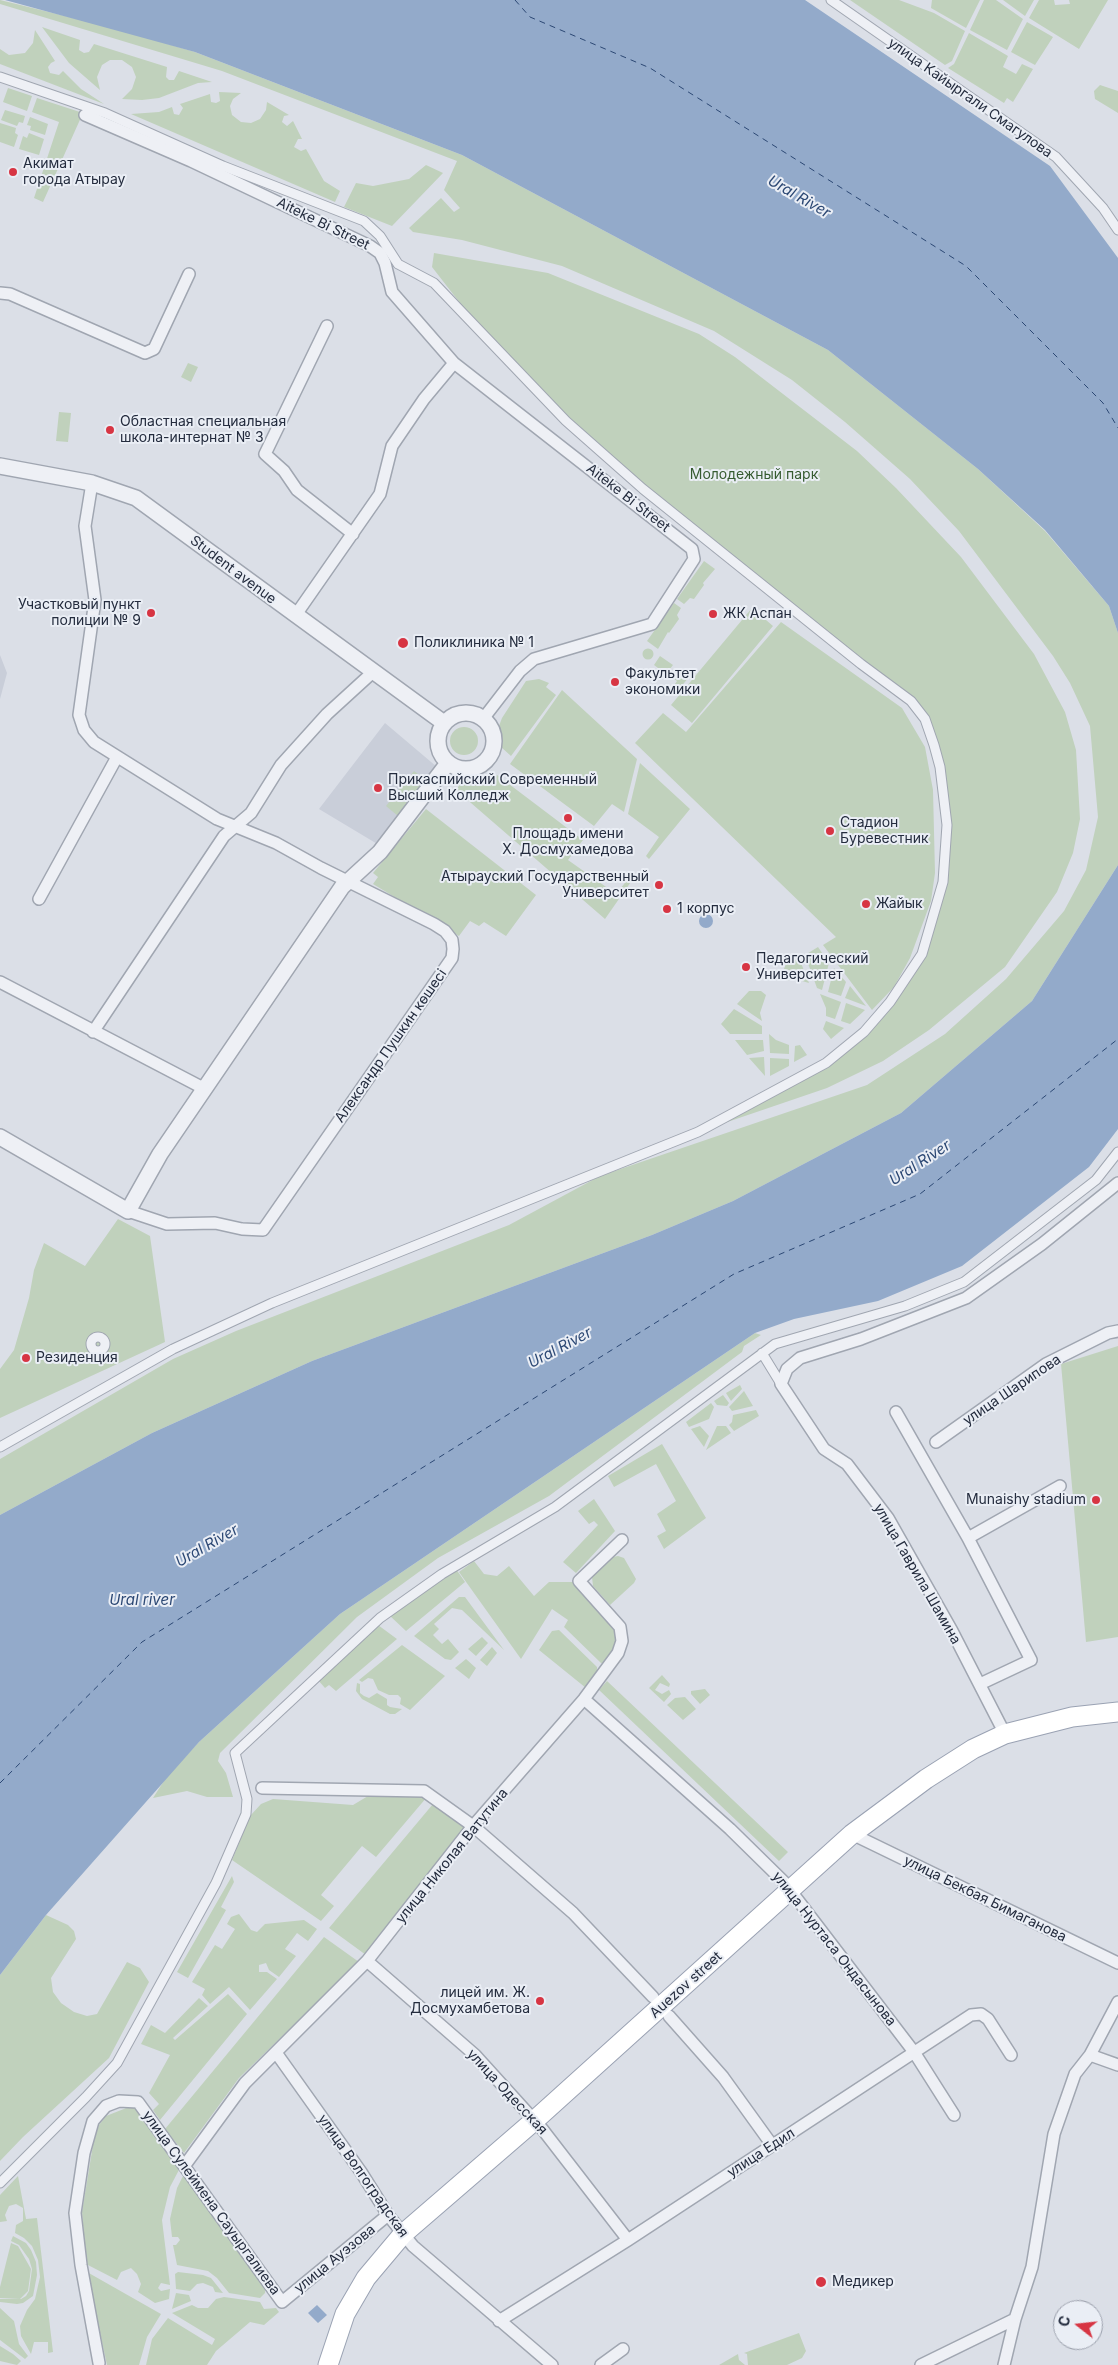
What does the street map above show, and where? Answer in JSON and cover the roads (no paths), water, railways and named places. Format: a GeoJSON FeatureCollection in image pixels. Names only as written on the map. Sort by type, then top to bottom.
{"type":"FeatureCollection","features":[{"type":"Feature","properties":{"kind":"main road","name":"Auezov street"},"geometry":{"type":"LineString","coordinates":[[325,2362],[344,2314],[366,2278],[403,2234],[535,2120],[852,1834],[926,1779],[974,1749],[1005,1734],[1072,1716],[1118,1712]]}},
{"type":"Feature","properties":{"kind":"street","name":"улица Кайыргали Смагулова"},"geometry":{"type":"LineString","coordinates":[[831,0],[1056,157],[1103,208],[1118,230]]}},
{"type":"Feature","properties":{"kind":"street"},"geometry":{"type":"LineString","coordinates":[[0,76],[105,112],[223,166],[364,221],[380,236],[398,264],[434,283],[566,421],[629,477],[861,664],[912,701],[925,719],[934,745],[940,768],[947,825],[943,882],[922,954],[890,1002],[864,1032],[826,1063],[698,1132],[272,1303],[173,1349],[0,1447]]}},
{"type":"Feature","properties":{"kind":"street","name":"Aiteke Bi Street"},"geometry":{"type":"LineString","coordinates":[[85,115],[191,160],[370,246],[380,254],[385,263],[392,292],[454,363],[692,549],[694,559],[652,624],[534,659],[520,671],[483,719]]}},
{"type":"Feature","properties":{"kind":"street"},"geometry":{"type":"LineString","coordinates":[[0,293],[10,294],[146,353],[154,349],[189,274]]}},
{"type":"Feature","properties":{"kind":"street"},"geometry":{"type":"LineString","coordinates":[[327,326],[266,454],[284,471],[297,490],[353,534]]}},
{"type":"Feature","properties":{"kind":"street"},"geometry":{"type":"LineString","coordinates":[[295,616],[380,494],[392,446],[424,399],[454,363]]}},
{"type":"Feature","properties":{"kind":"street","name":"Student avenue"},"geometry":{"type":"LineString","coordinates":[[0,466],[92,483],[120,492],[150,507],[295,616],[444,723]]}},
{"type":"Feature","properties":{"kind":"street"},"geometry":{"type":"LineString","coordinates":[[92,483],[85,526],[95,600],[79,715],[84,730],[94,742],[217,819],[276,843],[349,882]]}},
{"type":"Feature","properties":{"kind":"street"},"geometry":{"type":"LineString","coordinates":[[93,1032],[217,845],[233,827],[251,813],[272,776],[293,751],[327,714],[373,672]]}},
{"type":"Feature","properties":{"kind":"street"},"geometry":{"type":"LineString","coordinates":[[462,713],[473,714],[483,719],[493,734],[491,753],[485,760],[469,768],[460,768],[448,763],[439,750],[438,741],[444,723],[462,713]]}},
{"type":"Feature","properties":{"kind":"street"},"geometry":{"type":"LineString","coordinates":[[39,899],[117,757]]}},
{"type":"Feature","properties":{"kind":"street"},"geometry":{"type":"LineString","coordinates":[[0,1137],[128,1211],[160,1154],[342,887],[380,852],[448,763]]}},
{"type":"Feature","properties":{"kind":"street","name":"Александр Пушкин көшесі"},"geometry":{"type":"LineString","coordinates":[[128,1211],[167,1224],[215,1223],[242,1229],[263,1230],[452,958],[452,940],[445,931],[349,882]]}},
{"type":"Feature","properties":{"kind":"street"},"geometry":{"type":"LineString","coordinates":[[0,982],[205,1089]]}},
{"type":"Feature","properties":{"kind":"street"},"geometry":{"type":"LineString","coordinates":[[0,2183],[86,2097],[116,2063],[216,1883],[246,1814],[247,1799],[235,1753],[380,1618],[442,1574],[555,1507],[775,1344],[905,1306],[964,1282],[1096,1180],[1118,1152]]}},
{"type":"Feature","properties":{"kind":"street"},"geometry":{"type":"LineString","coordinates":[[781,1384],[787,1369],[800,1358],[861,1338],[966,1298],[1042,1244],[1118,1183]]}},
{"type":"Feature","properties":{"kind":"street","name":"улица Шарипова"},"geometry":{"type":"LineString","coordinates":[[936,1442],[1046,1364],[1108,1333],[1118,1331]]}},
{"type":"Feature","properties":{"kind":"street","name":"улица Гаврила Шамина"},"geometry":{"type":"LineString","coordinates":[[762,1353],[824,1449],[847,1464],[888,1518],[980,1684],[1005,1734]]}},
{"type":"Feature","properties":{"kind":"street"},"geometry":{"type":"LineString","coordinates":[[896,1412],[968,1538],[1030,1660],[980,1684]]}},
{"type":"Feature","properties":{"kind":"street"},"geometry":{"type":"LineString","coordinates":[[968,1538],[1060,1486]]}},
{"type":"Feature","properties":{"kind":"street","name":"улица Николая Ватутина"},"geometry":{"type":"LineString","coordinates":[[185,2165],[245,2083],[277,2054],[367,1961],[473,1826],[584,1699],[618,1653],[622,1641],[620,1627],[579,1581],[622,1540]]}},
{"type":"Feature","properties":{"kind":"street","name":"улица Нуртаса Ондасынова"},"geometry":{"type":"LineString","coordinates":[[584,1699],[730,1829],[791,1891],[914,2052],[954,2115]]}},
{"type":"Feature","properties":{"kind":"street"},"geometry":{"type":"LineString","coordinates":[[262,1788],[424,1791],[473,1826],[573,1913],[653,1997]]}},
{"type":"Feature","properties":{"kind":"street","name":"улица Бекбая Бимаганова"},"geometry":{"type":"LineString","coordinates":[[852,1834],[1118,1963]]}},
{"type":"Feature","properties":{"kind":"street","name":"улица Одесская"},"geometry":{"type":"LineString","coordinates":[[367,1961],[475,2055],[535,2120],[628,2240]]}},
{"type":"Feature","properties":{"kind":"street"},"geometry":{"type":"LineString","coordinates":[[1004,2365],[1015,2319],[1032,2267],[1054,2134],[1075,2074],[1090,2055],[1118,2002]]}},
{"type":"Feature","properties":{"kind":"street","name":"улица Едил"},"geometry":{"type":"LineString","coordinates":[[499,2321],[628,2240],[971,2015],[982,2014],[988,2019],[1011,2055]]}},
{"type":"Feature","properties":{"kind":"street"},"geometry":{"type":"LineString","coordinates":[[669,2016],[723,2077],[772,2145]]}},
{"type":"Feature","properties":{"kind":"street","name":"улица Волгоградская"},"geometry":{"type":"LineString","coordinates":[[277,2054],[361,2172],[388,2216],[403,2234],[425,2258],[552,2365]]}},
{"type":"Feature","properties":{"kind":"street"},"geometry":{"type":"LineString","coordinates":[[1090,2055],[1118,2065]]}},
{"type":"Feature","properties":{"kind":"street","name":"улица Сулеймена Сауыргалиева"},"geometry":{"type":"LineString","coordinates":[[99,2363],[81,2265],[75,2213],[84,2152],[93,2122],[106,2106],[119,2101],[138,2102],[282,2302]]}},
{"type":"Feature","properties":{"kind":"street","name":"улица Ауэзова"},"geometry":{"type":"LineString","coordinates":[[282,2302],[388,2216]]}},
{"type":"Feature","properties":{"kind":"street"},"geometry":{"type":"LineString","coordinates":[[921,2365],[1015,2319]]}},
{"type":"Feature","properties":{"kind":"street"},"geometry":{"type":"LineString","coordinates":[[601,2365],[623,2349]]}},
{"type":"Feature","properties":{"kind":"water","name":"Ural river"},"geometry":{"type":"Polygon","coordinates":[[[5,0],[805,0],[1050,166],[1118,258],[1118,633],[1109,606],[1045,530],[978,469],[828,350],[462,155],[195,52],[5,0]]]}},
{"type":"Feature","properties":{"kind":"water","name":"Ural river"},"geometry":{"type":"Polygon","coordinates":[[[1118,865],[1118,1129],[1089,1167],[962,1266],[878,1301],[794,1319],[755,1333],[340,1614],[199,1742],[46,1915],[0,1975],[0,1515],[152,1433],[312,1361],[652,1235],[733,1201],[901,1113],[1032,1001],[1118,865]]]}},
{"type":"Feature","properties":{"kind":"water"},"geometry":{"type":"Polygon","coordinates":[[[706,914],[711,916],[713,921],[711,926],[706,928],[701,926],[699,921],[701,916],[706,914]]]}},
{"type":"Feature","properties":{"kind":"water"},"geometry":{"type":"Polygon","coordinates":[[[317,2305],[327,2315],[318,2323],[308,2313],[317,2305]]]}},
{"type":"Feature","properties":{"kind":"place","name":"Акимат города Атырау"},"geometry":{"type":"Point","coordinates":[13,172]}},
{"type":"Feature","properties":{"kind":"place","name":"Областная специальная школа-интернат № 3"},"geometry":{"type":"Point","coordinates":[110,430]}},
{"type":"Feature","properties":{"kind":"place","name":"Участковый пункт полиции № 9"},"geometry":{"type":"Point","coordinates":[151,613]}},
{"type":"Feature","properties":{"kind":"place","name":"ЖК Аспан"},"geometry":{"type":"Point","coordinates":[713,614]}},
{"type":"Feature","properties":{"kind":"place","name":"Поликлиника № 1"},"geometry":{"type":"Point","coordinates":[403,643]}},
{"type":"Feature","properties":{"kind":"place","name":"Факультет экономики"},"geometry":{"type":"Point","coordinates":[615,682]}},
{"type":"Feature","properties":{"kind":"place","name":"Прикаспийский Современный Высший Колледж"},"geometry":{"type":"Point","coordinates":[378,788]}},
{"type":"Feature","properties":{"kind":"place","name":"Площадь имени Х. Досмухамедова"},"geometry":{"type":"Point","coordinates":[568,818]}},
{"type":"Feature","properties":{"kind":"place","name":"Стадион Буревестник"},"geometry":{"type":"Point","coordinates":[830,831]}},
{"type":"Feature","properties":{"kind":"place","name":"Атырауский Государственный Университет"},"geometry":{"type":"Point","coordinates":[659,885]}},
{"type":"Feature","properties":{"kind":"place","name":"Жайык"},"geometry":{"type":"Point","coordinates":[866,904]}},
{"type":"Feature","properties":{"kind":"place","name":"1 корпус"},"geometry":{"type":"Point","coordinates":[667,909]}},
{"type":"Feature","properties":{"kind":"place","name":"Педагогический Университет"},"geometry":{"type":"Point","coordinates":[746,967]}},
{"type":"Feature","properties":{"kind":"place","name":"Резиденция"},"geometry":{"type":"Point","coordinates":[26,1358]}},
{"type":"Feature","properties":{"kind":"place","name":"Munaishy stadium"},"geometry":{"type":"Point","coordinates":[1096,1500]}},
{"type":"Feature","properties":{"kind":"place","name":"лицей им. Ж. Досмухамбетова"},"geometry":{"type":"Point","coordinates":[540,2001]}},
{"type":"Feature","properties":{"kind":"place","name":"Медикер"},"geometry":{"type":"Point","coordinates":[821,2282]}},
{"type":"Feature","properties":{"kind":"water label","name":"Ural River"},"geometry":{"type":"Point","coordinates":[799,197]}},
{"type":"Feature","properties":{"kind":"water label","name":"Ural River"},"geometry":{"type":"Point","coordinates":[920,1163]}},
{"type":"Feature","properties":{"kind":"water label","name":"Ural River"},"geometry":{"type":"Point","coordinates":[560,1348]}},
{"type":"Feature","properties":{"kind":"water label","name":"Ural River"},"geometry":{"type":"Point","coordinates":[207,1546]}},
{"type":"Feature","properties":{"kind":"park label","name":"Молодежный парк"},"geometry":{"type":"Point","coordinates":[754,475]}}]}
